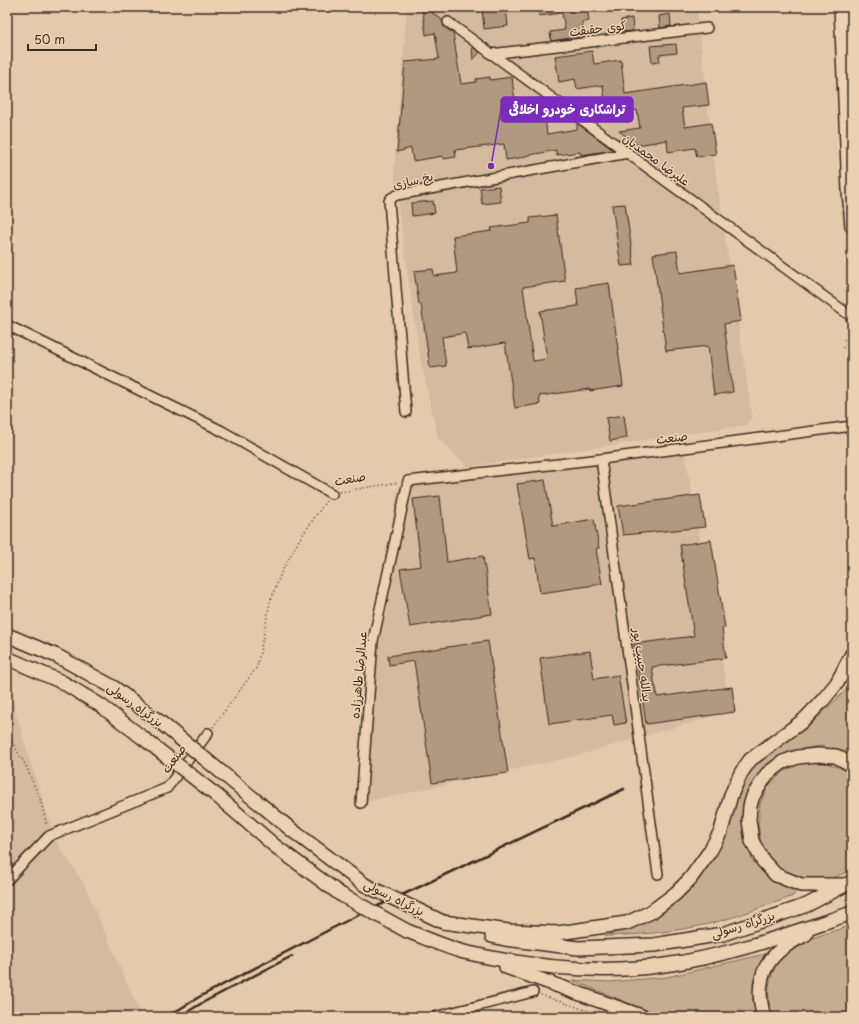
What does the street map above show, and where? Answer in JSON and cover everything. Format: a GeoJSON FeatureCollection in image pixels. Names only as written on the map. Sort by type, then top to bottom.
{"type":"FeatureCollection","features":[{"type":"Feature","properties":{"kind":"highway"},"geometry":{"type":"LineString","coordinates":[[842,7],[849,191],[852,226]]}},
{"type":"Feature","properties":{"kind":"highway","name":"بزرگراه رسولی"},"geometry":{"type":"LineString","coordinates":[[7,635],[57,656],[113,687],[160,722],[293,831],[365,886],[443,922],[505,939],[578,948],[654,945],[723,934],[807,905],[849,884]]}},
{"type":"Feature","properties":{"kind":"highway"},"geometry":{"type":"LineString","coordinates":[[443,922],[508,931],[558,933],[627,923],[651,912],[675,894],[690,879],[710,851],[721,832],[731,795],[741,773],[750,760],[804,720],[837,683],[852,654]]}},
{"type":"Feature","properties":{"kind":"highway","name":"بزرگراه رسولی"},"geometry":{"type":"LineString","coordinates":[[7,658],[62,682],[100,705],[216,795],[274,846],[340,894],[407,931],[463,952],[526,964],[580,969],[627,969],[666,965],[707,957],[748,947],[827,921]]}},
{"type":"Feature","properties":{"kind":"highway"},"geometry":{"type":"LineString","coordinates":[[849,884],[801,885],[776,875],[763,861],[752,841],[749,820],[750,806],[753,796],[767,774],[783,762],[798,757],[817,755],[836,756],[852,765]]}},
{"type":"Feature","properties":{"kind":"highway"},"geometry":{"type":"LineString","coordinates":[[764,1017],[759,990],[761,980],[772,957],[785,946],[827,921],[852,913]]}},
{"type":"Feature","properties":{"kind":"highway"},"geometry":{"type":"LineString","coordinates":[[463,952],[644,1017]]}},
{"type":"Feature","properties":{"kind":"street","name":"علیرضا محمدیان"},"geometry":{"type":"LineString","coordinates":[[448,22],[852,317]]}},
{"type":"Feature","properties":{"kind":"street","name":"کوی حقیقت"},"geometry":{"type":"LineString","coordinates":[[492,54],[707,28]]}},
{"type":"Feature","properties":{"kind":"street","name":"یخ سازی"},"geometry":{"type":"LineString","coordinates":[[406,412],[389,201],[391,198],[397,195],[628,154]]}},
{"type":"Feature","properties":{"kind":"street"},"geometry":{"type":"LineString","coordinates":[[7,325],[222,431],[332,494]]}},
{"type":"Feature","properties":{"kind":"street","name":"صنعت"},"geometry":{"type":"LineString","coordinates":[[408,481],[601,459],[852,426]]}},
{"type":"Feature","properties":{"kind":"street","name":"یدالله حبیب پور"},"geometry":{"type":"LineString","coordinates":[[601,459],[658,874]]}},
{"type":"Feature","properties":{"kind":"street","name":"عبدالرضا طاهرزاده"},"geometry":{"type":"LineString","coordinates":[[361,803],[373,641],[408,481]]}},
{"type":"Feature","properties":{"kind":"street","name":"صنعت"},"geometry":{"type":"LineString","coordinates":[[7,880],[49,836],[167,788],[208,733]]}},
{"type":"Feature","properties":{"kind":"street"},"geometry":{"type":"LineString","coordinates":[[434,1017],[533,992]]}},
{"type":"Feature","properties":{"kind":"path"},"geometry":{"type":"LineString","coordinates":[[427,7],[448,22]]}},
{"type":"Feature","properties":{"kind":"path"},"geometry":{"type":"LineString","coordinates":[[843,348],[845,338],[852,337]]}},
{"type":"Feature","properties":{"kind":"path","name":"صنعت"},"geometry":{"type":"LineString","coordinates":[[208,733],[257,668],[270,602],[281,573],[299,540],[332,494],[408,481]]}},
{"type":"Feature","properties":{"kind":"path"},"geometry":{"type":"LineString","coordinates":[[8,736],[26,766],[40,799],[49,836]]}},
{"type":"Feature","properties":{"kind":"path"},"geometry":{"type":"LineString","coordinates":[[533,992],[606,1017]]}},
{"type":"Feature","properties":{"kind":"shaded area"},"geometry":{"type":"Polygon","coordinates":[[[407,7],[697,7],[713,154],[752,417],[746,425],[467,467],[438,438],[419,353],[398,207],[394,168],[407,7]]]}},
{"type":"Feature","properties":{"kind":"shaded area"},"geometry":{"type":"Polygon","coordinates":[[[685,454],[731,711],[576,756],[361,803],[374,635],[398,488],[685,454]]]}},
{"type":"Feature","properties":{"kind":"shaded area"},"geometry":{"type":"Polygon","coordinates":[[[852,679],[852,757],[821,746],[789,751],[764,768],[750,789],[743,805],[743,833],[752,860],[768,878],[796,892],[793,896],[744,914],[683,929],[605,936],[642,924],[665,908],[729,819],[752,768],[810,725],[846,690],[852,679]]]}},
{"type":"Feature","properties":{"kind":"shaded area"},"geometry":{"type":"Polygon","coordinates":[[[10,693],[57,843],[84,884],[140,1013],[133,1017],[7,1017],[7,697],[10,693]]]}},
{"type":"Feature","properties":{"kind":"shaded area"},"geometry":{"type":"Polygon","coordinates":[[[822,761],[852,774],[852,870],[828,880],[800,878],[781,871],[761,844],[758,825],[760,803],[768,786],[784,771],[802,763],[822,761]]]}},
{"type":"Feature","properties":{"kind":"shaded area"},"geometry":{"type":"Polygon","coordinates":[[[852,925],[852,1017],[773,1017],[769,1002],[769,988],[773,972],[780,958],[797,945],[852,925]]]}},
{"type":"Feature","properties":{"kind":"shaded area"},"geometry":{"type":"Polygon","coordinates":[[[765,954],[753,983],[753,1001],[758,1017],[662,1017],[572,980],[609,982],[667,977],[765,954]]]}},
{"type":"Feature","properties":{"kind":"shaded area"},"geometry":{"type":"Polygon","coordinates":[[[556,1011],[579,1017],[468,1017],[477,1015],[556,1011]]]}},
{"type":"Feature","properties":{"kind":"building"},"geometry":{"type":"Polygon","coordinates":[[[422,7],[442,20],[444,27],[453,33],[461,84],[476,82],[476,79],[490,77],[490,80],[512,77],[515,102],[542,98],[564,114],[545,118],[547,134],[577,129],[577,123],[613,150],[581,155],[580,152],[557,155],[556,150],[506,160],[504,144],[455,150],[456,157],[443,159],[443,156],[413,161],[411,148],[397,152],[405,62],[439,59],[435,33],[426,35],[422,7]]]}},
{"type":"Feature","properties":{"kind":"building"},"geometry":{"type":"Polygon","coordinates":[[[482,7],[506,7],[508,26],[484,29],[482,7]]]}},
{"type":"Feature","properties":{"kind":"building"},"geometry":{"type":"Polygon","coordinates":[[[537,7],[587,7],[589,21],[582,22],[584,36],[551,41],[550,32],[565,30],[562,13],[539,16],[537,7]]]}},
{"type":"Feature","properties":{"kind":"building"},"geometry":{"type":"Polygon","coordinates":[[[670,14],[671,26],[660,28],[659,16],[670,14]]]}},
{"type":"Feature","properties":{"kind":"building"},"geometry":{"type":"Polygon","coordinates":[[[632,18],[633,31],[622,32],[621,20],[632,18]]]}},
{"type":"Feature","properties":{"kind":"building"},"geometry":{"type":"Polygon","coordinates":[[[676,44],[677,53],[659,55],[660,62],[652,63],[650,46],[676,44]]]}},
{"type":"Feature","properties":{"kind":"building"},"geometry":{"type":"Polygon","coordinates":[[[472,47],[480,52],[473,60],[472,47]]]}},
{"type":"Feature","properties":{"kind":"building"},"geometry":{"type":"Polygon","coordinates":[[[592,51],[594,64],[621,60],[625,94],[706,82],[709,105],[682,108],[685,127],[711,123],[716,154],[697,157],[695,148],[668,152],[667,140],[638,145],[619,131],[640,128],[637,110],[601,115],[583,104],[605,101],[603,85],[577,89],[575,79],[559,82],[555,56],[592,51]]]}},
{"type":"Feature","properties":{"kind":"building"},"geometry":{"type":"Polygon","coordinates":[[[499,186],[501,202],[482,204],[480,188],[499,186]]]}},
{"type":"Feature","properties":{"kind":"building"},"geometry":{"type":"Polygon","coordinates":[[[433,201],[435,213],[412,216],[411,203],[433,201]]]}},
{"type":"Feature","properties":{"kind":"building"},"geometry":{"type":"Polygon","coordinates":[[[625,204],[634,265],[621,266],[612,205],[625,204]]]}},
{"type":"Feature","properties":{"kind":"building"},"geometry":{"type":"Polygon","coordinates":[[[556,215],[565,281],[523,287],[533,361],[547,359],[540,311],[578,306],[576,288],[609,283],[623,386],[539,396],[540,404],[515,408],[505,343],[468,349],[465,333],[442,337],[446,366],[430,368],[421,304],[419,304],[414,271],[433,269],[434,276],[457,273],[453,236],[492,231],[491,228],[530,223],[530,218],[556,215]]]}},
{"type":"Feature","properties":{"kind":"building"},"geometry":{"type":"Polygon","coordinates":[[[677,251],[680,273],[733,265],[741,321],[724,324],[733,392],[714,395],[708,346],[666,351],[653,254],[677,251]]]}},
{"type":"Feature","properties":{"kind":"building"},"geometry":{"type":"Polygon","coordinates":[[[624,415],[627,438],[610,441],[606,418],[624,415]]]}},
{"type":"Feature","properties":{"kind":"building"},"geometry":{"type":"Polygon","coordinates":[[[545,480],[553,526],[594,519],[599,548],[596,549],[602,584],[540,593],[535,558],[530,559],[517,484],[545,480]]]}},
{"type":"Feature","properties":{"kind":"building"},"geometry":{"type":"Polygon","coordinates":[[[700,495],[705,527],[623,535],[618,506],[700,495]]]}},
{"type":"Feature","properties":{"kind":"building"},"geometry":{"type":"Polygon","coordinates":[[[440,496],[447,562],[483,556],[492,614],[410,627],[400,569],[421,566],[413,499],[440,496]]]}},
{"type":"Feature","properties":{"kind":"building"},"geometry":{"type":"Polygon","coordinates":[[[711,540],[725,628],[722,628],[726,658],[652,667],[657,697],[732,687],[735,712],[646,724],[634,644],[694,636],[680,545],[711,540]]]}},
{"type":"Feature","properties":{"kind":"building"},"geometry":{"type":"Polygon","coordinates":[[[488,641],[508,773],[432,783],[414,661],[389,665],[388,656],[488,641]]]}},
{"type":"Feature","properties":{"kind":"building"},"geometry":{"type":"Polygon","coordinates":[[[590,651],[594,679],[618,675],[626,723],[614,725],[612,715],[549,724],[540,658],[590,651]]]}},
{"type":"Feature","properties":{"kind":"railway"},"geometry":{"type":"LineString","coordinates":[[167,1017],[199,997],[358,915],[624,789]]}},
{"type":"Feature","properties":{"kind":"railway"},"geometry":{"type":"LineString","coordinates":[[179,1017],[202,1003],[292,956]]}},
{"type":"Feature","properties":{"kind":"place","name":"تراشکاری خودرو اخلاقی"},"geometry":{"type":"Point","coordinates":[491,166]}}]}
